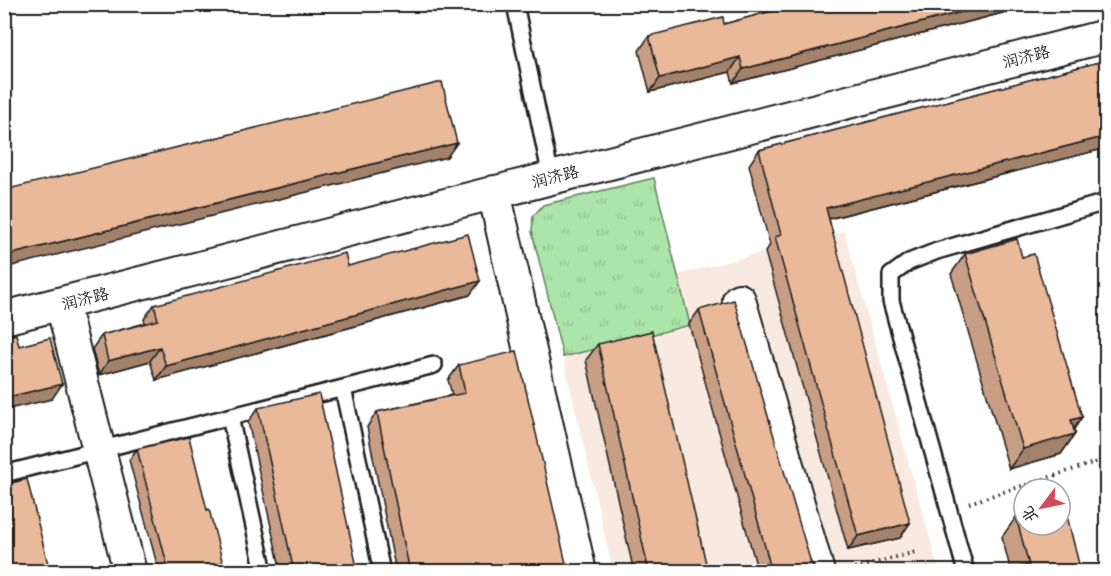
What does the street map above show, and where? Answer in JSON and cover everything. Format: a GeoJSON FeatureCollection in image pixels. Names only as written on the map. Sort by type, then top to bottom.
{"type":"FeatureCollection","features":[{"type":"Feature","properties":{"kind":"street","name":"润济路"},"geometry":{"type":"LineString","coordinates":[[4,318],[1107,36]]}},
{"type":"Feature","properties":{"kind":"street"},"geometry":{"type":"LineString","coordinates":[[494,192],[580,572]]}},
{"type":"Feature","properties":{"kind":"street"},"geometry":{"type":"LineString","coordinates":[[739,300],[818,572]]}},
{"type":"Feature","properties":{"kind":"street"},"geometry":{"type":"LineString","coordinates":[[62,303],[130,572]]}},
{"type":"Feature","properties":{"kind":"lane"},"geometry":{"type":"LineString","coordinates":[[515,4],[551,177]]}},
{"type":"Feature","properties":{"kind":"lane"},"geometry":{"type":"LineString","coordinates":[[966,572],[891,301],[891,275],[909,262],[937,251],[1107,202]]}},
{"type":"Feature","properties":{"kind":"lane"},"geometry":{"type":"LineString","coordinates":[[4,474],[434,365]]}},
{"type":"Feature","properties":{"kind":"lane"},"geometry":{"type":"LineString","coordinates":[[343,388],[382,572]]}},
{"type":"Feature","properties":{"kind":"lane"},"geometry":{"type":"LineString","coordinates":[[230,417],[264,572]]}},
{"type":"Feature","properties":{"kind":"path"},"geometry":{"type":"LineString","coordinates":[[949,509],[1107,459]]}},
{"type":"Feature","properties":{"kind":"path"},"geometry":{"type":"LineString","coordinates":[[842,572],[915,552]]}},
{"type":"Feature","properties":{"kind":"shaded area"},"geometry":{"type":"Polygon","coordinates":[[[844,231],[939,571],[613,571],[563,357],[690,325],[677,275],[844,231]]]}},
{"type":"Feature","properties":{"kind":"green space"},"geometry":{"type":"Polygon","coordinates":[[[654,178],[690,325],[563,357],[532,232],[533,216],[543,205],[654,178]]]}},
{"type":"Feature","properties":{"kind":"building"},"geometry":{"type":"Polygon","coordinates":[[[798,4],[992,4],[743,69],[740,57],[660,78],[649,36],[723,17],[724,24],[798,4]]]}},
{"type":"Feature","properties":{"kind":"building"},"geometry":{"type":"Polygon","coordinates":[[[1107,60],[1107,136],[826,208],[910,523],[858,536],[775,237],[781,235],[759,150],[1107,60]]]}},
{"type":"Feature","properties":{"kind":"building"},"geometry":{"type":"Polygon","coordinates":[[[442,82],[457,143],[4,256],[4,190],[442,82]]]}},
{"type":"Feature","properties":{"kind":"building"},"geometry":{"type":"Polygon","coordinates":[[[468,234],[480,281],[166,366],[160,347],[108,361],[102,335],[158,320],[154,305],[345,253],[348,266],[468,234]]]}},
{"type":"Feature","properties":{"kind":"building"},"geometry":{"type":"Polygon","coordinates":[[[1017,239],[1022,257],[1034,254],[1082,417],[1071,420],[1075,434],[1023,449],[965,254],[1017,239]]]}},
{"type":"Feature","properties":{"kind":"building"},"geometry":{"type":"Polygon","coordinates":[[[734,300],[811,563],[818,572],[772,572],[699,310],[734,300]]]}},
{"type":"Feature","properties":{"kind":"building"},"geometry":{"type":"Polygon","coordinates":[[[652,331],[708,572],[649,572],[598,344],[652,331]]]}},
{"type":"Feature","properties":{"kind":"building"},"geometry":{"type":"Polygon","coordinates":[[[16,334],[19,346],[50,338],[62,384],[4,398],[4,337],[16,334]]]}},
{"type":"Feature","properties":{"kind":"building"},"geometry":{"type":"Polygon","coordinates":[[[517,351],[568,572],[410,572],[377,412],[465,393],[459,365],[517,351]]]}},
{"type":"Feature","properties":{"kind":"building"},"geometry":{"type":"Polygon","coordinates":[[[319,394],[358,572],[294,572],[258,408],[319,394]]]}},
{"type":"Feature","properties":{"kind":"building"},"geometry":{"type":"Polygon","coordinates":[[[189,437],[225,572],[169,572],[137,449],[189,437]]]}},
{"type":"Feature","properties":{"kind":"building"},"geometry":{"type":"Polygon","coordinates":[[[27,479],[50,572],[4,572],[4,485],[27,479]]]}},
{"type":"Feature","properties":{"kind":"building"},"geometry":{"type":"Polygon","coordinates":[[[1072,536],[1081,572],[1016,572],[1015,568],[1029,565],[1021,537],[1072,536]]]}}]}
